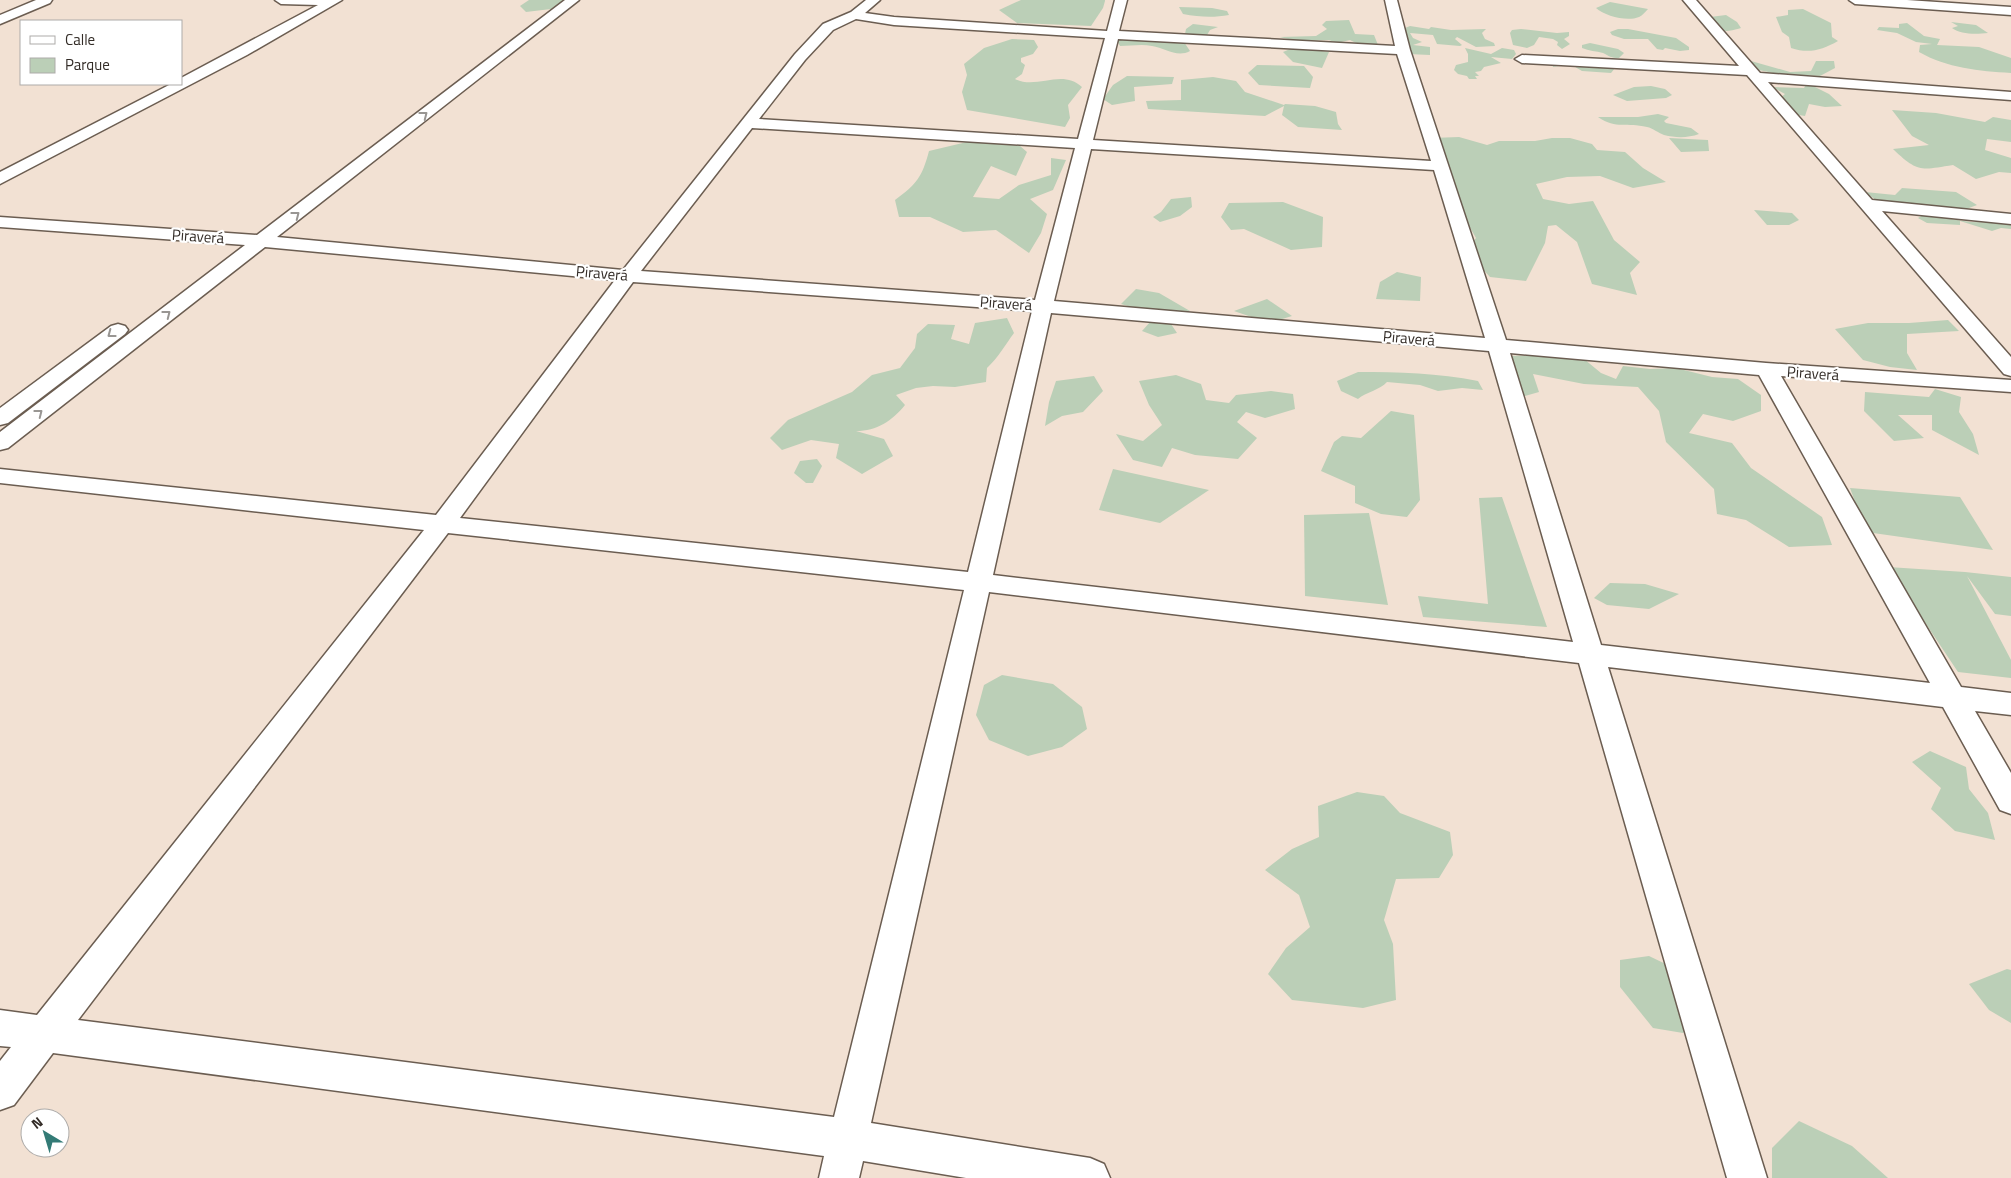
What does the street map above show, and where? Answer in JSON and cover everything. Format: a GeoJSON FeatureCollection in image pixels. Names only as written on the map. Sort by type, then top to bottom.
{"type":"FeatureCollection","features":[{"type":"Feature","properties":{"kind":"street"},"geometry":{"type":"LineString","coordinates":[[0,20],[46,0]]}},
{"type":"Feature","properties":{"kind":"street"},"geometry":{"type":"LineString","coordinates":[[281,0],[334,1]]}},
{"type":"Feature","properties":{"kind":"street"},"geometry":{"type":"LineString","coordinates":[[190,275],[556,0]]}},
{"type":"Feature","properties":{"kind":"street"},"geometry":{"type":"LineString","coordinates":[[0,443],[573,0]]}},
{"type":"Feature","properties":{"kind":"street"},"geometry":{"type":"LineString","coordinates":[[839,1178],[1043,306],[1121,0]]}},
{"type":"Feature","properties":{"kind":"street"},"geometry":{"type":"LineString","coordinates":[[1391,0],[1403,50],[1498,346],[1747,1178]]}},
{"type":"Feature","properties":{"kind":"street"},"geometry":{"type":"LineString","coordinates":[[1689,0],[2011,370]]}},
{"type":"Feature","properties":{"kind":"street"},"geometry":{"type":"LineString","coordinates":[[1855,0],[2011,11]]}},
{"type":"Feature","properties":{"kind":"street"},"geometry":{"type":"LineString","coordinates":[[2006,0],[2011,4]]}},
{"type":"Feature","properties":{"kind":"street"},"geometry":{"type":"LineString","coordinates":[[182,84],[334,1]]}},
{"type":"Feature","properties":{"kind":"street"},"geometry":{"type":"LineString","coordinates":[[0,1091],[442,524],[628,276],[800,57],[828,27],[865,7],[894,21],[1113,35],[1403,50]]}},
{"type":"Feature","properties":{"kind":"street"},"geometry":{"type":"LineString","coordinates":[[1522,59],[1753,74],[2011,96]]}},
{"type":"Feature","properties":{"kind":"street"},"geometry":{"type":"LineString","coordinates":[[468,66],[486,67]]}},
{"type":"Feature","properties":{"kind":"street"},"geometry":{"type":"LineString","coordinates":[[0,179],[180,85]]}},
{"type":"Feature","properties":{"kind":"street"},"geometry":{"type":"LineString","coordinates":[[750,123],[1439,166]]}},
{"type":"Feature","properties":{"kind":"street"},"geometry":{"type":"LineString","coordinates":[[1865,204],[2011,219]]}},
{"type":"Feature","properties":{"kind":"street","name":"Piraverá"},"geometry":{"type":"LineString","coordinates":[[0,222],[238,239],[628,276],[1043,306],[1766,369],[2011,386]]}},
{"type":"Feature","properties":{"kind":"street"},"geometry":{"type":"LineString","coordinates":[[0,418],[135,317]]}},
{"type":"Feature","properties":{"kind":"street"},"geometry":{"type":"LineString","coordinates":[[1766,369],[2011,801]]}},
{"type":"Feature","properties":{"kind":"street"},"geometry":{"type":"LineString","coordinates":[[0,476],[977,582],[2011,704]]}},
{"type":"Feature","properties":{"kind":"street"},"geometry":{"type":"LineString","coordinates":[[0,1028],[848,1139],[1090,1178]]}},
{"type":"Feature","properties":{"kind":"green space"},"geometry":{"type":"Polygon","coordinates":[[[529,0],[569,1],[551,9],[526,12],[520,6],[529,0]]]}},
{"type":"Feature","properties":{"kind":"green space"},"geometry":{"type":"Polygon","coordinates":[[[1021,0],[1105,1],[1103,8],[1091,26],[1017,23],[999,10],[1021,0]]]}},
{"type":"Feature","properties":{"kind":"green space"},"geometry":{"type":"Polygon","coordinates":[[[1610,2],[1648,9],[1640,16],[1628,19],[1610,16],[1596,8],[1610,2]]]}},
{"type":"Feature","properties":{"kind":"green space"},"geometry":{"type":"Polygon","coordinates":[[[1179,7],[1212,8],[1227,11],[1229,15],[1212,17],[1189,15],[1183,14],[1179,7]]]}},
{"type":"Feature","properties":{"kind":"green space"},"geometry":{"type":"Polygon","coordinates":[[[1803,9],[1831,23],[1832,37],[1838,41],[1826,47],[1810,51],[1791,48],[1789,37],[1782,32],[1776,17],[1788,15],[1788,10],[1803,9]]]}},
{"type":"Feature","properties":{"kind":"green space"},"geometry":{"type":"Polygon","coordinates":[[[1726,15],[1737,22],[1741,28],[1730,31],[1720,29],[1710,17],[1726,15]]]}},
{"type":"Feature","properties":{"kind":"green space"},"geometry":{"type":"Polygon","coordinates":[[[1349,20],[1355,34],[1374,35],[1378,45],[1360,45],[1350,40],[1337,43],[1329,40],[1296,41],[1280,37],[1316,36],[1327,29],[1322,25],[1326,21],[1349,20]]]}},
{"type":"Feature","properties":{"kind":"green space"},"geometry":{"type":"Polygon","coordinates":[[[1951,22],[1976,25],[1988,33],[1960,32],[1952,28],[1958,26],[1951,22]]]}},
{"type":"Feature","properties":{"kind":"green space"},"geometry":{"type":"Polygon","coordinates":[[[1907,23],[1924,36],[1940,39],[1937,45],[1979,47],[2011,58],[2011,73],[1975,70],[1941,62],[1919,52],[1920,45],[1932,44],[1916,42],[1897,33],[1877,30],[1879,27],[1899,28],[1899,24],[1907,23]]]}},
{"type":"Feature","properties":{"kind":"green space"},"geometry":{"type":"Polygon","coordinates":[[[1193,24],[1218,27],[1210,30],[1207,35],[1185,34],[1186,29],[1193,24]]]}},
{"type":"Feature","properties":{"kind":"green space"},"geometry":{"type":"Polygon","coordinates":[[[1410,26],[1451,30],[1486,29],[1482,33],[1485,39],[1494,43],[1495,46],[1476,47],[1457,37],[1455,39],[1462,45],[1460,46],[1437,44],[1433,35],[1410,33],[1413,38],[1422,42],[1413,45],[1430,47],[1430,55],[1408,54],[1400,30],[1410,26]]]}},
{"type":"Feature","properties":{"kind":"green space"},"geometry":{"type":"Polygon","coordinates":[[[1521,29],[1557,33],[1569,32],[1569,36],[1564,39],[1570,44],[1562,49],[1557,45],[1558,42],[1553,39],[1539,37],[1534,45],[1527,48],[1513,45],[1510,33],[1512,30],[1521,29]]]}},
{"type":"Feature","properties":{"kind":"green space"},"geometry":{"type":"Polygon","coordinates":[[[1618,29],[1628,29],[1676,38],[1689,47],[1689,50],[1657,49],[1648,39],[1624,39],[1612,35],[1610,32],[1618,29]]]}},
{"type":"Feature","properties":{"kind":"green space"},"geometry":{"type":"Polygon","coordinates":[[[1012,39],[1034,40],[1038,47],[1033,54],[1021,58],[1021,62],[1025,65],[1022,74],[1015,79],[1023,82],[1032,82],[1066,79],[1082,87],[1068,105],[1070,118],[1065,127],[967,110],[962,92],[967,75],[964,64],[984,48],[1012,39]]]}},
{"type":"Feature","properties":{"kind":"green space"},"geometry":{"type":"Polygon","coordinates":[[[1116,39],[1184,42],[1190,51],[1185,53],[1171,52],[1148,45],[1120,46],[1116,39]]]}},
{"type":"Feature","properties":{"kind":"green space"},"geometry":{"type":"Polygon","coordinates":[[[1590,43],[1618,49],[1624,53],[1619,58],[1614,58],[1582,48],[1582,45],[1590,43]]]}},
{"type":"Feature","properties":{"kind":"green space"},"geometry":{"type":"Polygon","coordinates":[[[1295,47],[1329,52],[1322,68],[1293,62],[1283,52],[1295,47]]]}},
{"type":"Feature","properties":{"kind":"green space"},"geometry":{"type":"Polygon","coordinates":[[[1465,48],[1491,54],[1502,48],[1514,50],[1516,54],[1512,59],[1491,57],[1501,63],[1484,67],[1481,71],[1475,72],[1479,76],[1475,76],[1477,79],[1469,79],[1467,76],[1458,74],[1454,70],[1456,65],[1468,62],[1468,54],[1465,48]]]}},
{"type":"Feature","properties":{"kind":"green space"},"geometry":{"type":"Polygon","coordinates":[[[1751,61],[1790,72],[1811,71],[1816,61],[1834,61],[1835,68],[1820,76],[1778,74],[1754,69],[1751,61]]]}},
{"type":"Feature","properties":{"kind":"green space"},"geometry":{"type":"Polygon","coordinates":[[[1552,62],[1615,68],[1611,73],[1582,71],[1570,64],[1553,67],[1552,62]]]}},
{"type":"Feature","properties":{"kind":"green space"},"geometry":{"type":"Polygon","coordinates":[[[1257,65],[1304,66],[1313,77],[1310,88],[1259,85],[1248,73],[1257,65]]]}},
{"type":"Feature","properties":{"kind":"green space"},"geometry":{"type":"Polygon","coordinates":[[[1127,76],[1174,77],[1172,84],[1134,87],[1135,101],[1112,105],[1103,99],[1113,85],[1127,76]]]}},
{"type":"Feature","properties":{"kind":"green space"},"geometry":{"type":"Polygon","coordinates":[[[1213,77],[1236,81],[1245,92],[1284,105],[1315,106],[1336,112],[1338,124],[1342,130],[1298,127],[1282,115],[1284,106],[1265,116],[1148,109],[1146,101],[1181,100],[1181,80],[1213,77]]]}},
{"type":"Feature","properties":{"kind":"green space"},"geometry":{"type":"Polygon","coordinates":[[[1807,83],[1829,94],[1842,106],[1825,107],[1809,104],[1805,116],[1793,114],[1780,98],[1785,94],[1772,87],[1804,88],[1807,83]]]}},
{"type":"Feature","properties":{"kind":"green space"},"geometry":{"type":"Polygon","coordinates":[[[1651,86],[1665,89],[1672,95],[1666,98],[1627,101],[1613,95],[1634,87],[1651,86]]]}},
{"type":"Feature","properties":{"kind":"green space"},"geometry":{"type":"Polygon","coordinates":[[[1892,110],[1936,113],[1985,122],[1993,117],[2011,120],[2011,142],[1987,139],[1985,150],[2011,158],[2011,173],[1999,172],[1976,179],[1953,165],[1934,168],[1915,166],[1893,149],[1929,145],[1912,136],[1892,110]]]}},
{"type":"Feature","properties":{"kind":"green space"},"geometry":{"type":"Polygon","coordinates":[[[1658,114],[1669,117],[1664,121],[1666,123],[1691,128],[1699,134],[1686,137],[1668,136],[1640,126],[1616,125],[1598,117],[1638,117],[1658,114]]]}},
{"type":"Feature","properties":{"kind":"green space"},"geometry":{"type":"Polygon","coordinates":[[[1459,137],[1487,145],[1499,141],[1535,141],[1552,138],[1570,138],[1592,144],[1597,150],[1625,152],[1643,168],[1666,182],[1633,188],[1600,176],[1567,177],[1536,184],[1543,199],[1569,204],[1593,201],[1614,240],[1640,262],[1630,273],[1637,295],[1592,284],[1577,242],[1556,225],[1548,226],[1545,243],[1526,281],[1490,277],[1466,251],[1476,238],[1450,193],[1432,138],[1459,137]]]}},
{"type":"Feature","properties":{"kind":"green space"},"geometry":{"type":"Polygon","coordinates":[[[1669,138],[1708,140],[1709,151],[1681,152],[1669,138]]]}},
{"type":"Feature","properties":{"kind":"green space"},"geometry":{"type":"Polygon","coordinates":[[[1013,140],[1027,152],[1016,176],[991,166],[973,197],[999,199],[1019,185],[1051,175],[1051,158],[1066,160],[1053,190],[1030,199],[1047,214],[1041,233],[1029,253],[996,230],[963,232],[930,217],[899,217],[895,200],[918,179],[929,151],[971,141],[1013,140]]]}},
{"type":"Feature","properties":{"kind":"green space"},"geometry":{"type":"Polygon","coordinates":[[[1902,188],[1956,192],[1977,205],[1961,211],[1880,203],[1865,192],[1895,195],[1902,188]]]}},
{"type":"Feature","properties":{"kind":"green space"},"geometry":{"type":"Polygon","coordinates":[[[1191,197],[1192,207],[1180,216],[1160,222],[1153,217],[1161,212],[1171,199],[1191,197]]]}},
{"type":"Feature","properties":{"kind":"green space"},"geometry":{"type":"Polygon","coordinates":[[[1283,202],[1323,217],[1322,247],[1291,250],[1244,229],[1231,230],[1221,217],[1229,203],[1283,202]]]}},
{"type":"Feature","properties":{"kind":"green space"},"geometry":{"type":"Polygon","coordinates":[[[1754,210],[1792,213],[1799,220],[1789,225],[1767,225],[1754,210]]]}},
{"type":"Feature","properties":{"kind":"green space"},"geometry":{"type":"Polygon","coordinates":[[[1923,215],[1971,222],[2011,223],[2011,229],[2001,228],[1992,231],[1960,221],[1960,225],[1927,223],[1918,218],[1923,215]]]}},
{"type":"Feature","properties":{"kind":"green space"},"geometry":{"type":"Polygon","coordinates":[[[1397,272],[1421,277],[1420,301],[1376,299],[1380,282],[1397,272]]]}},
{"type":"Feature","properties":{"kind":"green space"},"geometry":{"type":"Polygon","coordinates":[[[1136,289],[1159,293],[1190,311],[1162,316],[1121,304],[1136,289]]]}},
{"type":"Feature","properties":{"kind":"green space"},"geometry":{"type":"Polygon","coordinates":[[[1267,299],[1292,316],[1269,323],[1234,311],[1267,299]]]}},
{"type":"Feature","properties":{"kind":"green space"},"geometry":{"type":"Polygon","coordinates":[[[1007,318],[1014,333],[987,368],[986,382],[955,387],[933,386],[916,388],[896,395],[905,405],[895,416],[877,427],[856,431],[884,439],[893,456],[862,474],[836,458],[839,444],[811,440],[782,450],[770,438],[788,420],[852,392],[872,375],[900,368],[915,348],[917,334],[928,324],[955,325],[951,339],[969,344],[975,323],[1007,318]]]}},
{"type":"Feature","properties":{"kind":"green space"},"geometry":{"type":"Polygon","coordinates":[[[1948,320],[1959,331],[1907,334],[1907,353],[1917,370],[1890,367],[1863,360],[1835,329],[1868,323],[1909,323],[1948,320]]]}},
{"type":"Feature","properties":{"kind":"green space"},"geometry":{"type":"Polygon","coordinates":[[[1151,321],[1171,324],[1177,333],[1158,337],[1142,331],[1151,321]]]}},
{"type":"Feature","properties":{"kind":"green space"},"geometry":{"type":"Polygon","coordinates":[[[1546,355],[1584,359],[1601,373],[1616,379],[1623,366],[1650,369],[1676,368],[1712,377],[1738,379],[1761,395],[1761,411],[1733,421],[1703,414],[1689,433],[1732,443],[1751,468],[1822,517],[1832,545],[1789,547],[1746,520],[1717,514],[1714,489],[1666,442],[1659,411],[1638,387],[1584,384],[1533,374],[1539,392],[1518,398],[1506,356],[1546,355]]]}},
{"type":"Feature","properties":{"kind":"green space"},"geometry":{"type":"Polygon","coordinates":[[[1358,372],[1388,372],[1463,378],[1478,381],[1483,390],[1462,388],[1438,391],[1420,385],[1387,382],[1358,399],[1341,391],[1337,381],[1358,372]]]}},
{"type":"Feature","properties":{"kind":"green space"},"geometry":{"type":"Polygon","coordinates":[[[1176,375],[1201,384],[1206,400],[1229,403],[1236,395],[1271,391],[1293,394],[1295,409],[1265,418],[1246,412],[1237,422],[1257,438],[1238,459],[1195,455],[1172,448],[1162,467],[1133,460],[1116,434],[1143,441],[1162,425],[1149,405],[1139,381],[1176,375]]]}},
{"type":"Feature","properties":{"kind":"green space"},"geometry":{"type":"Polygon","coordinates":[[[1094,376],[1103,391],[1083,412],[1062,416],[1045,426],[1049,402],[1056,381],[1094,376]]]}},
{"type":"Feature","properties":{"kind":"green space"},"geometry":{"type":"Polygon","coordinates":[[[1935,389],[1961,397],[1959,412],[1973,434],[1979,455],[1932,430],[1932,415],[1898,415],[1924,438],[1894,441],[1864,411],[1865,392],[1929,397],[1935,389]]]}},
{"type":"Feature","properties":{"kind":"green space"},"geometry":{"type":"Polygon","coordinates":[[[1391,411],[1414,415],[1420,500],[1407,517],[1381,514],[1355,503],[1355,486],[1321,471],[1334,442],[1342,436],[1361,438],[1391,411]]]}},
{"type":"Feature","properties":{"kind":"green space"},"geometry":{"type":"Polygon","coordinates":[[[817,459],[822,466],[813,483],[806,483],[794,473],[800,461],[817,459]]]}},
{"type":"Feature","properties":{"kind":"green space"},"geometry":{"type":"Polygon","coordinates":[[[1113,469],[1209,490],[1160,523],[1099,510],[1113,469]]]}},
{"type":"Feature","properties":{"kind":"green space"},"geometry":{"type":"Polygon","coordinates":[[[1850,488],[1960,497],[1993,550],[1866,532],[1850,488]]]}},
{"type":"Feature","properties":{"kind":"green space"},"geometry":{"type":"Polygon","coordinates":[[[1502,497],[1547,627],[1423,617],[1418,596],[1488,604],[1479,498],[1502,497]]]}},
{"type":"Feature","properties":{"kind":"green space"},"geometry":{"type":"Polygon","coordinates":[[[1369,513],[1388,605],[1305,596],[1304,515],[1369,513]]]}},
{"type":"Feature","properties":{"kind":"green space"},"geometry":{"type":"Polygon","coordinates":[[[1888,567],[2011,577],[2011,616],[1995,614],[1967,576],[2011,660],[2011,678],[1958,672],[1888,567]]]}},
{"type":"Feature","properties":{"kind":"green space"},"geometry":{"type":"Polygon","coordinates":[[[1610,583],[1645,584],[1679,594],[1649,609],[1607,605],[1594,598],[1610,583]]]}},
{"type":"Feature","properties":{"kind":"green space"},"geometry":{"type":"Polygon","coordinates":[[[1002,675],[1053,684],[1082,707],[1087,729],[1062,747],[1028,756],[989,740],[976,715],[984,685],[1002,675]]]}},
{"type":"Feature","properties":{"kind":"green space"},"geometry":{"type":"Polygon","coordinates":[[[1930,751],[1966,767],[1969,789],[1988,813],[1995,840],[1955,831],[1931,809],[1941,788],[1912,762],[1930,751]]]}},
{"type":"Feature","properties":{"kind":"green space"},"geometry":{"type":"Polygon","coordinates":[[[1357,792],[1384,796],[1400,813],[1450,832],[1453,855],[1439,878],[1396,879],[1384,920],[1393,944],[1396,1000],[1363,1008],[1292,1000],[1268,974],[1286,948],[1310,927],[1299,895],[1265,870],[1292,849],[1319,837],[1318,806],[1357,792]]]}},
{"type":"Feature","properties":{"kind":"green space"},"geometry":{"type":"Polygon","coordinates":[[[1649,956],[1674,968],[1703,1008],[1683,1033],[1653,1028],[1620,987],[1620,960],[1649,956]]]}},
{"type":"Feature","properties":{"kind":"green space"},"geometry":{"type":"Polygon","coordinates":[[[2007,969],[2011,970],[2011,1023],[1989,1010],[1969,984],[2007,969]]]}},
{"type":"Feature","properties":{"kind":"green space"},"geometry":{"type":"Polygon","coordinates":[[[1799,1121],[1852,1146],[1888,1178],[1772,1178],[1772,1148],[1799,1121]]]}}]}
